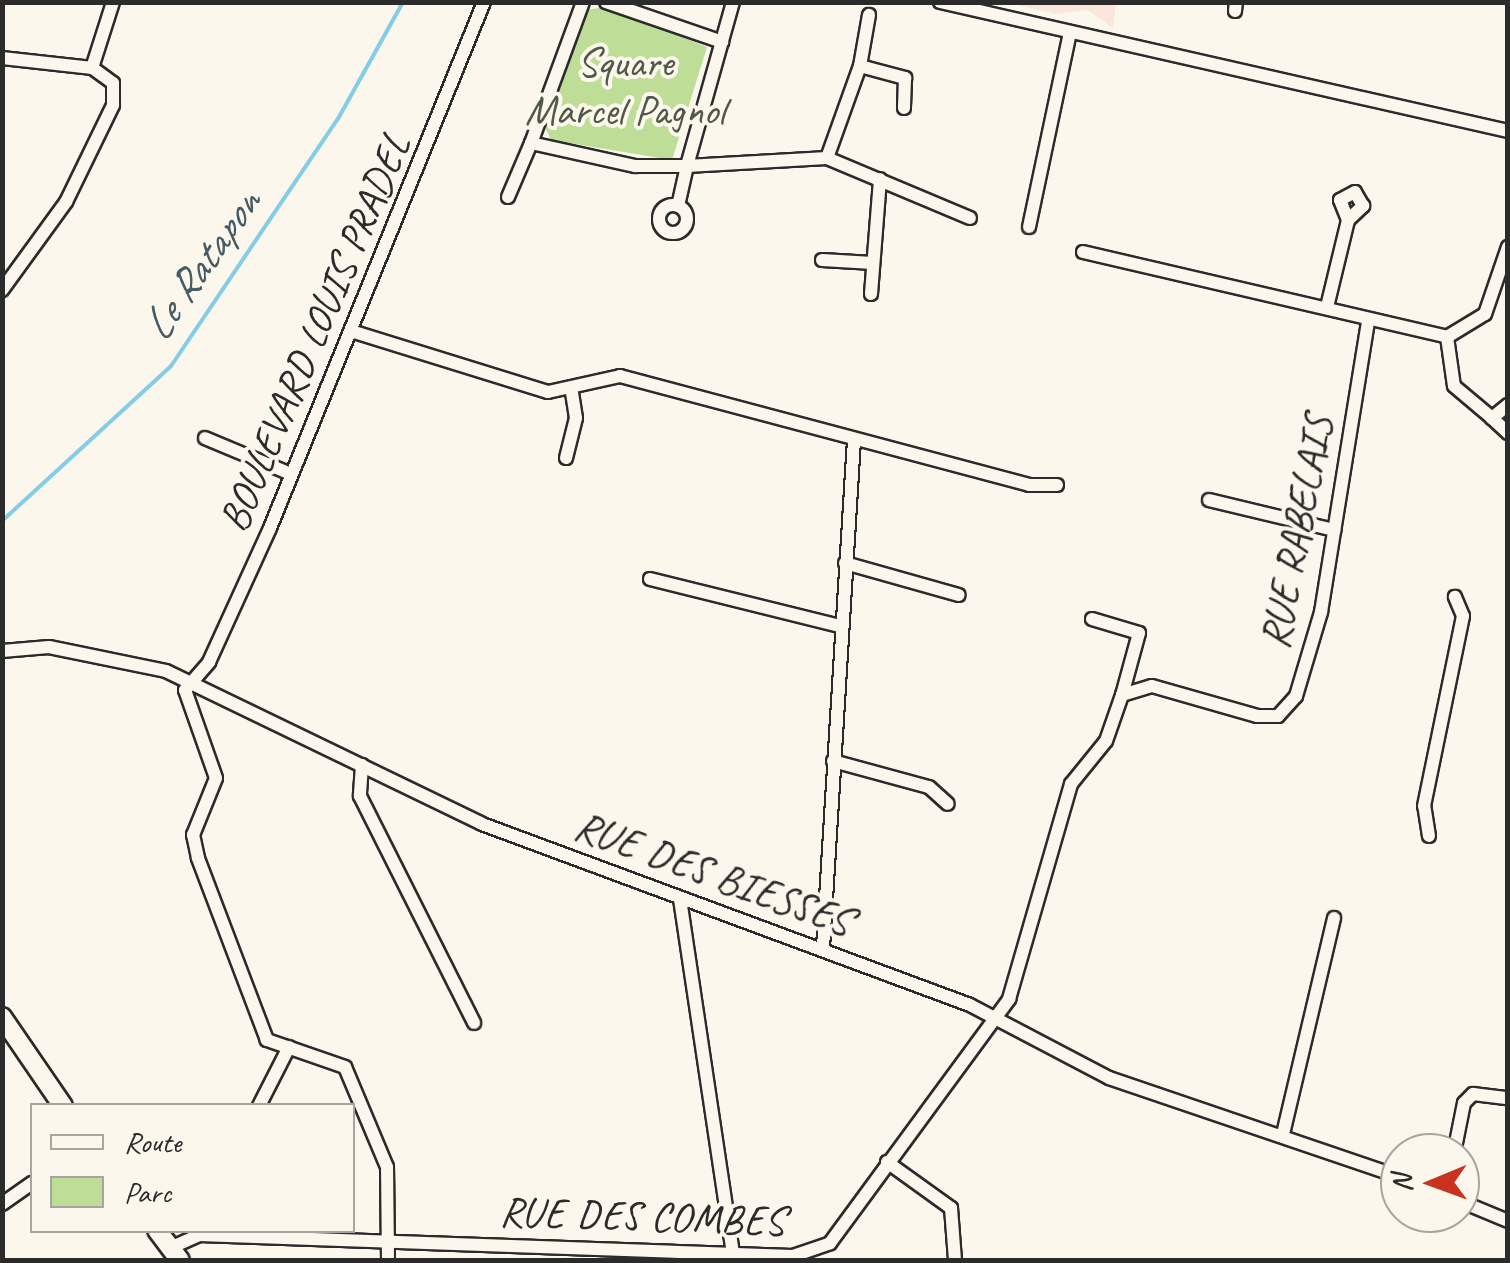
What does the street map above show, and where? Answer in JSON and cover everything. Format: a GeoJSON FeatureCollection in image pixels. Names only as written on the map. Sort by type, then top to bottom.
{"type":"FeatureCollection","features":[{"type":"Feature","properties":{"kind":"main road"},"geometry":{"type":"LineString","coordinates":[[2,1017],[61,1103]]}},
{"type":"Feature","properties":{"kind":"main road"},"geometry":{"type":"LineString","coordinates":[[159,1233],[175,1254]]}},
{"type":"Feature","properties":{"kind":"street"},"geometry":{"type":"LineString","coordinates":[[92,68],[114,2]]}},
{"type":"Feature","properties":{"kind":"street","name":"BOULEVARD LOUIS PRADEL"},"geometry":{"type":"LineString","coordinates":[[191,680],[208,662],[292,474],[484,2]]}},
{"type":"Feature","properties":{"kind":"street"},"geometry":{"type":"LineString","coordinates":[[508,196],[583,2]]}},
{"type":"Feature","properties":{"kind":"street"},"geometry":{"type":"LineString","coordinates":[[606,2],[722,42]]}},
{"type":"Feature","properties":{"kind":"street"},"geometry":{"type":"LineString","coordinates":[[678,206],[733,2]]}},
{"type":"Feature","properties":{"kind":"street"},"geometry":{"type":"LineString","coordinates":[[940,2],[1508,131]]}},
{"type":"Feature","properties":{"kind":"street"},"geometry":{"type":"LineString","coordinates":[[827,158],[860,66],[869,14]]}},
{"type":"Feature","properties":{"kind":"street"},"geometry":{"type":"LineString","coordinates":[[1029,227],[1070,33]]}},
{"type":"Feature","properties":{"kind":"street"},"geometry":{"type":"LineString","coordinates":[[2,58],[92,68],[113,83],[113,105],[66,202],[2,290]]}},
{"type":"Feature","properties":{"kind":"street"},"geometry":{"type":"LineString","coordinates":[[860,66],[906,78],[904,108]]}},
{"type":"Feature","properties":{"kind":"street"},"geometry":{"type":"LineString","coordinates":[[531,143],[635,166],[827,158],[970,218]]}},
{"type":"Feature","properties":{"kind":"street"},"geometry":{"type":"LineString","coordinates":[[872,294],[880,179]]}},
{"type":"Feature","properties":{"kind":"street"},"geometry":{"type":"LineString","coordinates":[[1327,308],[1348,220]]}},
{"type":"Feature","properties":{"kind":"street"},"geometry":{"type":"LineString","coordinates":[[1083,252],[1447,337],[1485,314],[1508,247]]}},
{"type":"Feature","properties":{"kind":"street"},"geometry":{"type":"LineString","coordinates":[[822,260],[873,263]]}},
{"type":"Feature","properties":{"kind":"street","name":"RUE RABELAIS"},"geometry":{"type":"LineString","coordinates":[[1122,696],[1152,686],[1257,716],[1288,708],[1321,612],[1368,321]]}},
{"type":"Feature","properties":{"kind":"street"},"geometry":{"type":"LineString","coordinates":[[351,331],[548,392],[620,376],[854,440],[1057,484]]}},
{"type":"Feature","properties":{"kind":"street"},"geometry":{"type":"LineString","coordinates":[[1447,337],[1454,386],[1508,433]]}},
{"type":"Feature","properties":{"kind":"street"},"geometry":{"type":"LineString","coordinates":[[566,458],[576,418],[571,387]]}},
{"type":"Feature","properties":{"kind":"street"},"geometry":{"type":"LineString","coordinates":[[1492,418],[1508,405]]}},
{"type":"Feature","properties":{"kind":"street"},"geometry":{"type":"LineString","coordinates":[[205,438],[292,474]]}},
{"type":"Feature","properties":{"kind":"street"},"geometry":{"type":"LineString","coordinates":[[823,948],[854,440]]}},
{"type":"Feature","properties":{"kind":"street"},"geometry":{"type":"LineString","coordinates":[[1209,500],[1334,530]]}},
{"type":"Feature","properties":{"kind":"street"},"geometry":{"type":"LineString","coordinates":[[844,564],[958,595]]}},
{"type":"Feature","properties":{"kind":"street"},"geometry":{"type":"LineString","coordinates":[[650,579],[840,626]]}},
{"type":"Feature","properties":{"kind":"street"},"geometry":{"type":"LineString","coordinates":[[1430,836],[1424,806],[1463,616],[1455,598]]}},
{"type":"Feature","properties":{"kind":"street"},"geometry":{"type":"LineString","coordinates":[[996,1018],[1071,784],[1106,740],[1139,633],[1092,619]]}},
{"type":"Feature","properties":{"kind":"street","name":"RUE DES BIESSES"},"geometry":{"type":"LineString","coordinates":[[2,651],[80,651],[191,680],[482,824],[823,948],[996,1018],[1109,1078],[1380,1170]]}},
{"type":"Feature","properties":{"kind":"street"},"geometry":{"type":"LineString","coordinates":[[191,680],[184,704],[216,778],[193,835],[198,858],[267,1040],[345,1067],[387,1167],[388,1260]]}},
{"type":"Feature","properties":{"kind":"street"},"geometry":{"type":"LineString","coordinates":[[833,762],[929,787],[948,804]]}},
{"type":"Feature","properties":{"kind":"street"},"geometry":{"type":"LineString","coordinates":[[362,765],[360,796],[474,1022]]}},
{"type":"Feature","properties":{"kind":"street"},"geometry":{"type":"LineString","coordinates":[[680,899],[732,1254]]}},
{"type":"Feature","properties":{"kind":"street"},"geometry":{"type":"LineString","coordinates":[[1283,1134],[1334,918]]}},
{"type":"Feature","properties":{"kind":"street","name":"RUE DES COMBES"},"geometry":{"type":"LineString","coordinates":[[175,1254],[199,1235],[388,1241],[585,1255],[732,1254],[759,1258],[812,1254],[830,1244],[996,1018]]}},
{"type":"Feature","properties":{"kind":"street"},"geometry":{"type":"LineString","coordinates":[[260,1103],[288,1048]]}},
{"type":"Feature","properties":{"kind":"street"},"geometry":{"type":"LineString","coordinates":[[1458,1133],[1464,1102],[1474,1094],[1508,1098]]}},
{"type":"Feature","properties":{"kind":"street"},"geometry":{"type":"LineString","coordinates":[[887,1162],[950,1208],[955,1260]]}},
{"type":"Feature","properties":{"kind":"street"},"geometry":{"type":"LineString","coordinates":[[2,1204],[30,1184]]}},
{"type":"Feature","properties":{"kind":"street"},"geometry":{"type":"LineString","coordinates":[[1480,1209],[1508,1221]]}},
{"type":"Feature","properties":{"kind":"shaded area"},"geometry":{"type":"Polygon","coordinates":[[[1009,3],[1116,3],[1113,28],[1088,10],[1056,14],[1009,3]]]}},
{"type":"Feature","properties":{"kind":"green space","name":"Square Marcel Pagnol"},"geometry":{"type":"Polygon","coordinates":[[[605,7],[707,47],[672,160],[551,140],[543,123],[586,10],[605,7]]]}},
{"type":"Feature","properties":{"kind":"waterway","name":"Le Ratapon"},"geometry":{"type":"LineString","coordinates":[[2,521],[171,366],[339,117],[403,2]]}}]}
